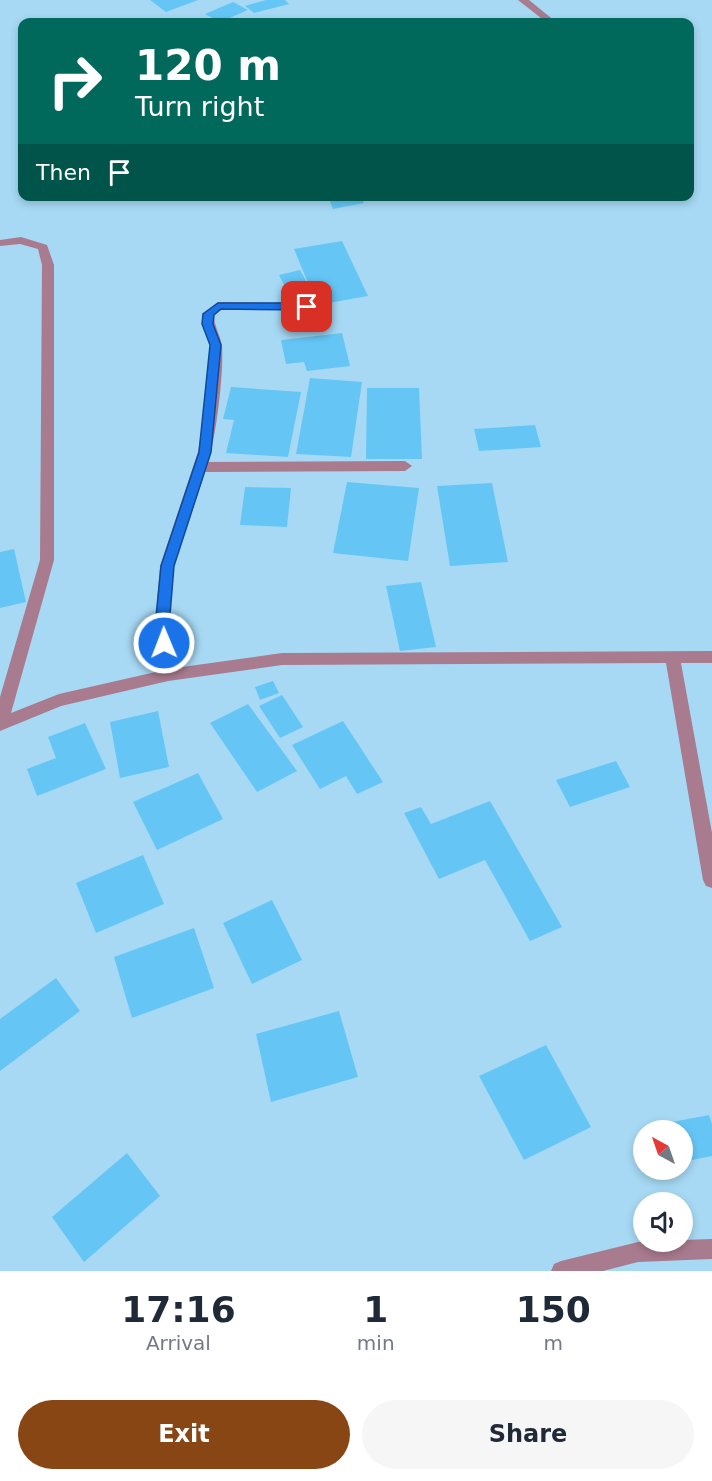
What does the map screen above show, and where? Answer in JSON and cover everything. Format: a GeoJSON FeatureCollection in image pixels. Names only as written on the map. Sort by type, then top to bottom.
{"type":"FeatureCollection","features":[{"type":"Feature","properties":{"kind":"street"},"geometry":{"type":"LineString","coordinates":[[523,0],[546,18]]}},
{"type":"Feature","properties":{"kind":"street"},"geometry":{"type":"LineString","coordinates":[[0,243],[21,240],[44,247],[48,265],[46,560],[0,724]]}},
{"type":"Feature","properties":{"kind":"street"},"geometry":{"type":"LineString","coordinates":[[168,675],[162,627],[167,566],[205,452],[216,345],[208,324],[208,314],[218,306],[325,307]]}},
{"type":"Feature","properties":{"kind":"street"},"geometry":{"type":"LineString","coordinates":[[200,467],[405,466]]}},
{"type":"Feature","properties":{"kind":"street"},"geometry":{"type":"LineString","coordinates":[[672,657],[712,880]]}},
{"type":"Feature","properties":{"kind":"street"},"geometry":{"type":"LineString","coordinates":[[0,724],[59,700],[168,675],[282,659],[712,657]]}},
{"type":"Feature","properties":{"kind":"street"},"geometry":{"type":"LineString","coordinates":[[561,1271],[638,1252],[712,1249]]}},
{"type":"Feature","properties":{"kind":"building"},"geometry":{"type":"Polygon","coordinates":[[[150,0],[198,0],[166,12],[150,0]]]}},
{"type":"Feature","properties":{"kind":"building"},"geometry":{"type":"Polygon","coordinates":[[[266,0],[285,0],[289,4],[254,13],[245,6],[266,0]]]}},
{"type":"Feature","properties":{"kind":"building"},"geometry":{"type":"Polygon","coordinates":[[[233,2],[248,10],[229,18],[212,18],[205,14],[233,2]]]}},
{"type":"Feature","properties":{"kind":"building"},"geometry":{"type":"Polygon","coordinates":[[[330,201],[363,201],[364,203],[333,209],[330,201]]]}},
{"type":"Feature","properties":{"kind":"building"},"geometry":{"type":"Polygon","coordinates":[[[342,241],[368,296],[317,305],[313,296],[292,301],[279,275],[300,270],[311,290],[294,249],[342,241]]]}},
{"type":"Feature","properties":{"kind":"building"},"geometry":{"type":"Polygon","coordinates":[[[342,333],[350,366],[307,371],[304,362],[286,364],[281,340],[342,333]]]}},
{"type":"Feature","properties":{"kind":"building"},"geometry":{"type":"Polygon","coordinates":[[[310,378],[362,382],[351,457],[296,454],[310,378]]]}},
{"type":"Feature","properties":{"kind":"building"},"geometry":{"type":"Polygon","coordinates":[[[231,387],[301,392],[288,457],[226,453],[234,420],[223,419],[231,387]]]}},
{"type":"Feature","properties":{"kind":"building"},"geometry":{"type":"Polygon","coordinates":[[[367,388],[419,388],[422,459],[366,459],[367,388]]]}},
{"type":"Feature","properties":{"kind":"building"},"geometry":{"type":"Polygon","coordinates":[[[535,425],[541,447],[479,451],[474,429],[535,425]]]}},
{"type":"Feature","properties":{"kind":"building"},"geometry":{"type":"Polygon","coordinates":[[[347,482],[419,488],[408,561],[333,553],[347,482]]]}},
{"type":"Feature","properties":{"kind":"building"},"geometry":{"type":"Polygon","coordinates":[[[492,483],[508,562],[450,566],[437,486],[492,483]]]}},
{"type":"Feature","properties":{"kind":"building"},"geometry":{"type":"Polygon","coordinates":[[[245,487],[291,488],[287,527],[240,525],[245,487]]]}},
{"type":"Feature","properties":{"kind":"building"},"geometry":{"type":"Polygon","coordinates":[[[14,549],[26,602],[0,608],[0,552],[14,549]]]}},
{"type":"Feature","properties":{"kind":"building"},"geometry":{"type":"Polygon","coordinates":[[[421,582],[436,647],[400,651],[386,586],[421,582]]]}},
{"type":"Feature","properties":{"kind":"building"},"geometry":{"type":"Polygon","coordinates":[[[273,681],[279,693],[260,700],[255,687],[273,681]]]}},
{"type":"Feature","properties":{"kind":"building"},"geometry":{"type":"Polygon","coordinates":[[[282,695],[303,727],[280,738],[259,706],[282,695]]]}},
{"type":"Feature","properties":{"kind":"building"},"geometry":{"type":"Polygon","coordinates":[[[248,704],[297,771],[257,792],[210,723],[248,704]]]}},
{"type":"Feature","properties":{"kind":"building"},"geometry":{"type":"Polygon","coordinates":[[[158,711],[169,767],[120,778],[110,722],[158,711]]]}},
{"type":"Feature","properties":{"kind":"building"},"geometry":{"type":"Polygon","coordinates":[[[343,721],[383,782],[357,794],[346,776],[320,789],[292,745],[343,721]]]}},
{"type":"Feature","properties":{"kind":"building"},"geometry":{"type":"Polygon","coordinates":[[[85,723],[106,769],[37,796],[27,769],[56,758],[48,737],[85,723]]]}},
{"type":"Feature","properties":{"kind":"building"},"geometry":{"type":"Polygon","coordinates":[[[616,761],[630,787],[570,807],[556,780],[616,761]]]}},
{"type":"Feature","properties":{"kind":"building"},"geometry":{"type":"Polygon","coordinates":[[[198,773],[223,819],[157,850],[133,802],[198,773]]]}},
{"type":"Feature","properties":{"kind":"building"},"geometry":{"type":"Polygon","coordinates":[[[490,801],[562,927],[530,941],[485,860],[439,879],[404,813],[421,807],[431,824],[490,801]]]}},
{"type":"Feature","properties":{"kind":"building"},"geometry":{"type":"Polygon","coordinates":[[[143,855],[164,904],[96,933],[76,883],[143,855]]]}},
{"type":"Feature","properties":{"kind":"building"},"geometry":{"type":"Polygon","coordinates":[[[272,900],[302,960],[252,984],[223,923],[272,900]]]}},
{"type":"Feature","properties":{"kind":"building"},"geometry":{"type":"Polygon","coordinates":[[[194,928],[214,988],[132,1018],[114,957],[194,928]]]}},
{"type":"Feature","properties":{"kind":"building"},"geometry":{"type":"Polygon","coordinates":[[[56,978],[80,1011],[0,1071],[0,1019],[56,978]]]}},
{"type":"Feature","properties":{"kind":"building"},"geometry":{"type":"Polygon","coordinates":[[[339,1011],[358,1077],[271,1102],[256,1034],[339,1011]]]}},
{"type":"Feature","properties":{"kind":"building"},"geometry":{"type":"Polygon","coordinates":[[[546,1045],[591,1127],[524,1160],[479,1076],[546,1045]]]}},
{"type":"Feature","properties":{"kind":"building"},"geometry":{"type":"Polygon","coordinates":[[[709,1115],[712,1124],[712,1156],[693,1160],[693,1120],[682,1120],[709,1115]]]}},
{"type":"Feature","properties":{"kind":"building"},"geometry":{"type":"Polygon","coordinates":[[[127,1153],[160,1196],[84,1262],[52,1217],[127,1153]]]}},
{"type":"Feature","properties":{"kind":"route"},"geometry":{"type":"LineString","coordinates":[[164,643],[162,627],[167,566],[205,452],[213,392],[216,345],[208,324],[208,314],[218,306],[307,307]]}}]}
